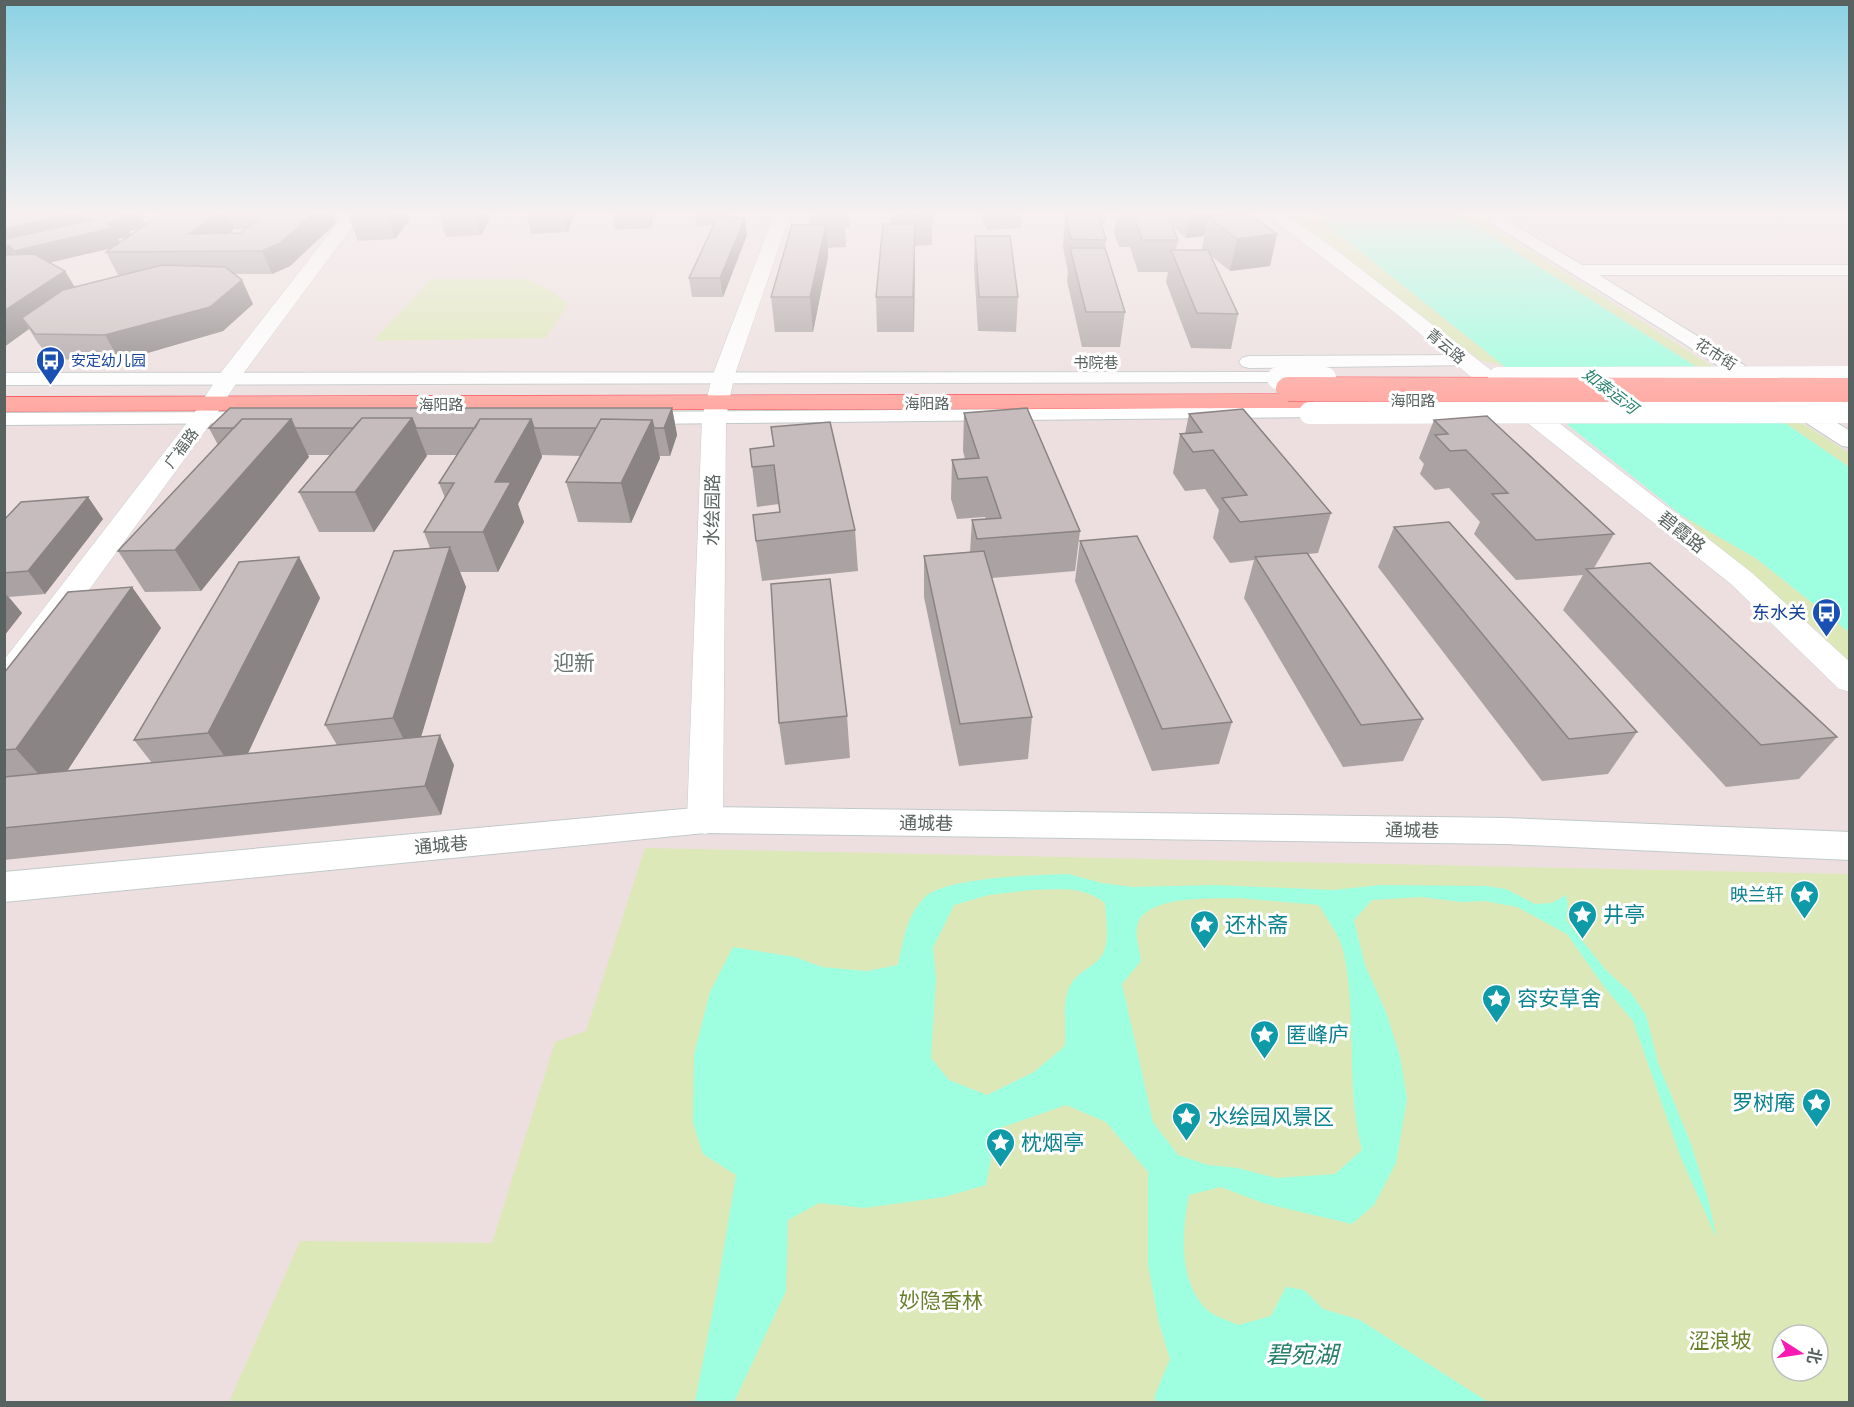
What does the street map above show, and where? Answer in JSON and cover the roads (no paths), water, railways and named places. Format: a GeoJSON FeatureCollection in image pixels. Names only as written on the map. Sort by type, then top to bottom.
{"type":"FeatureCollection","features":[{"type":"Feature","properties":{"kind":"main road","name":"海阳路"},"geometry":{"type":"LineString","coordinates":[[1294,395],[1850,390]]}},
{"type":"Feature","properties":{"kind":"main road","name":"海阳路"},"geometry":{"type":"LineString","coordinates":[[4,391],[215,398]]}},
{"type":"Feature","properties":{"kind":"main road","name":"海阳路"},"geometry":{"type":"LineString","coordinates":[[4,404],[215,398],[720,391],[1850,400]]}},
{"type":"Feature","properties":{"kind":"street","name":"广福路"},"geometry":{"type":"LineString","coordinates":[[4,683],[306,278]]}},
{"type":"Feature","properties":{"kind":"street","name":"水绘园路"},"geometry":{"type":"LineString","coordinates":[[705,820],[720,391],[760,278]]}},
{"type":"Feature","properties":{"kind":"street","name":"青云路"},"geometry":{"type":"LineString","coordinates":[[1360,278],[1505,394]]}},
{"type":"Feature","properties":{"kind":"street","name":"花市街"},"geometry":{"type":"LineString","coordinates":[[1593,278],[1850,441]]}},
{"type":"Feature","properties":{"kind":"street","name":"书院巷"},"geometry":{"type":"LineString","coordinates":[[720,391],[802,362],[1465,361]]}},
{"type":"Feature","properties":{"kind":"street"},"geometry":{"type":"LineString","coordinates":[[1294,395],[1850,377]]}},
{"type":"Feature","properties":{"kind":"street"},"geometry":{"type":"LineString","coordinates":[[4,379],[215,398]]}},
{"type":"Feature","properties":{"kind":"street"},"geometry":{"type":"LineString","coordinates":[[720,391],[1294,395],[1850,412]]}},
{"type":"Feature","properties":{"kind":"street","name":"碧霞路"},"geometry":{"type":"LineString","coordinates":[[1505,394],[1741,578],[1850,681]]}},
{"type":"Feature","properties":{"kind":"street"},"geometry":{"type":"LineString","coordinates":[[4,419],[215,398]]}},
{"type":"Feature","properties":{"kind":"street","name":"通城巷"},"geometry":{"type":"LineString","coordinates":[[4,887],[705,820],[1506,831],[1850,846]]}},
{"type":"Feature","properties":{"kind":"water","name":"如泰运河"},"geometry":{"type":"Polygon","coordinates":[[[1393,278],[1556,278],[1788,425],[1849,467],[1849,632],[1757,559],[1681,515],[1534,398],[1504,366],[1393,278]]]}},
{"type":"Feature","properties":{"kind":"water","name":"碧宛湖"},"geometry":{"type":"Polygon","coordinates":[[[1068,874],[1102,883],[1132,887],[1215,885],[1333,890],[1381,885],[1486,886],[1506,889],[1535,904],[1552,903],[1566,895],[1568,904],[1566,920],[1605,969],[1631,993],[1646,1015],[1658,1063],[1691,1144],[1708,1199],[1717,1239],[1681,1158],[1633,1021],[1605,988],[1567,934],[1517,907],[1485,901],[1461,902],[1421,897],[1372,900],[1354,920],[1365,965],[1386,1012],[1400,1056],[1407,1099],[1396,1163],[1374,1205],[1352,1224],[1263,1203],[1221,1187],[1189,1195],[1184,1239],[1186,1269],[1196,1296],[1208,1311],[1220,1318],[1238,1325],[1271,1316],[1286,1287],[1304,1290],[1323,1309],[1360,1320],[1488,1402],[1155,1402],[1155,1395],[1170,1359],[1159,1323],[1148,1265],[1148,1172],[1106,1122],[1066,1105],[997,1129],[986,1185],[944,1197],[864,1208],[819,1203],[788,1220],[786,1291],[734,1402],[695,1402],[736,1175],[703,1154],[693,1123],[694,1055],[710,992],[733,947],[795,957],[822,967],[867,971],[898,965],[906,930],[913,914],[924,898],[934,891],[970,881],[992,878],[1068,874]],[[1031,890],[989,895],[954,905],[933,948],[936,979],[931,1058],[949,1080],[987,1095],[1034,1072],[1065,1046],[1067,993],[1079,975],[1102,956],[1105,949],[1107,926],[1105,903],[1079,891],[1031,890]],[[1239,898],[1181,900],[1165,904],[1142,916],[1137,927],[1141,961],[1122,984],[1153,1122],[1178,1155],[1208,1165],[1238,1168],[1276,1178],[1335,1174],[1362,1150],[1352,1075],[1350,1000],[1341,944],[1319,905],[1239,898]]]}},
{"type":"Feature","properties":{"kind":"place","name":"安定幼儿园"},"geometry":{"type":"Point","coordinates":[50,386]}},
{"type":"Feature","properties":{"kind":"place","name":"东水关"},"geometry":{"type":"Point","coordinates":[1827,638]}},
{"type":"Feature","properties":{"kind":"place","name":"映兰轩"},"geometry":{"type":"Point","coordinates":[1805,920]}},
{"type":"Feature","properties":{"kind":"place","name":"井亭"},"geometry":{"type":"Point","coordinates":[1582,940]}},
{"type":"Feature","properties":{"kind":"place","name":"还朴斋"},"geometry":{"type":"Point","coordinates":[1204,950]}},
{"type":"Feature","properties":{"kind":"place","name":"容安草舍"},"geometry":{"type":"Point","coordinates":[1496,1024]}},
{"type":"Feature","properties":{"kind":"place","name":"匿峰庐"},"geometry":{"type":"Point","coordinates":[1265,1060]}},
{"type":"Feature","properties":{"kind":"place","name":"罗树庵"},"geometry":{"type":"Point","coordinates":[1816,1128]}},
{"type":"Feature","properties":{"kind":"place","name":"水绘园风景区"},"geometry":{"type":"Point","coordinates":[1187,1142]}},
{"type":"Feature","properties":{"kind":"place","name":"枕烟亭"},"geometry":{"type":"Point","coordinates":[1000,1168]}},
{"type":"Feature","properties":{"kind":"district","name":"迎新"},"geometry":{"type":"Point","coordinates":[574,662]}},
{"type":"Feature","properties":{"kind":"park label","name":"妙隐香林"},"geometry":{"type":"Point","coordinates":[941,1300]}},
{"type":"Feature","properties":{"kind":"park label","name":"涩浪坡"},"geometry":{"type":"Point","coordinates":[1720,1340]}}]}
